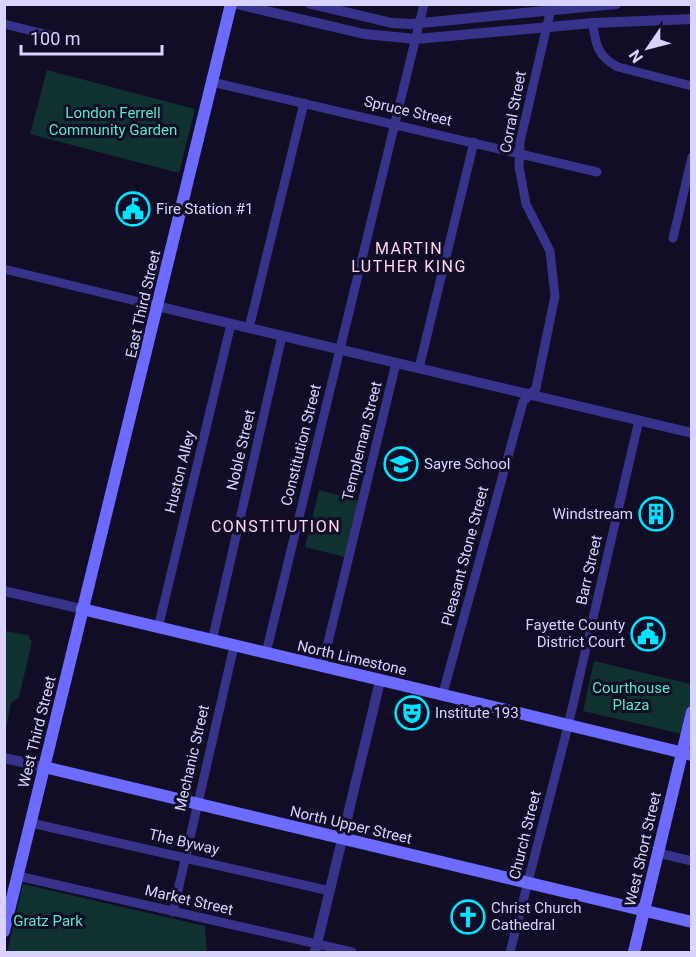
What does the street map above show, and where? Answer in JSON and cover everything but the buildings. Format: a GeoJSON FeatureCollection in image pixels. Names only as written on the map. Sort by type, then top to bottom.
{"type":"FeatureCollection","features":[{"type":"Feature","properties":{"kind":"main road","name":"East Third Street"},"geometry":{"type":"LineString","coordinates":[[82,609],[153,305],[231,4]]}},
{"type":"Feature","properties":{"kind":"main road","name":"North Limestone"},"geometry":{"type":"LineString","coordinates":[[82,609],[380,681],[443,693],[686,754]]}},
{"type":"Feature","properties":{"kind":"main road","name":"West Third Street"},"geometry":{"type":"LineString","coordinates":[[4,931],[82,609]]}},
{"type":"Feature","properties":{"kind":"main road","name":"West Short Street"},"geometry":{"type":"LineString","coordinates":[[634,952],[686,754],[692,712]]}},
{"type":"Feature","properties":{"kind":"main road","name":"North Upper Street"},"geometry":{"type":"LineString","coordinates":[[44,767],[692,922]]}},
{"type":"Feature","properties":{"kind":"street"},"geometry":{"type":"LineString","coordinates":[[237,4],[364,34],[416,39],[593,23],[692,19]]}},
{"type":"Feature","properties":{"kind":"street"},"geometry":{"type":"LineString","coordinates":[[311,4],[392,23],[419,23],[551,7],[616,4]]}},
{"type":"Feature","properties":{"kind":"street","name":"Constitution Street"},"geometry":{"type":"LineString","coordinates":[[266,653],[424,4]]}},
{"type":"Feature","properties":{"kind":"street","name":"Corral Street"},"geometry":{"type":"LineString","coordinates":[[529,394],[536,388],[554,309],[556,283],[550,251],[522,190],[519,152],[551,7]]}},
{"type":"Feature","properties":{"kind":"street"},"geometry":{"type":"LineString","coordinates":[[593,23],[598,50],[608,62],[618,68],[692,86]]}},
{"type":"Feature","properties":{"kind":"street"},"geometry":{"type":"LineString","coordinates":[[4,24],[52,36]]}},
{"type":"Feature","properties":{"kind":"street","name":"Spruce Street"},"geometry":{"type":"LineString","coordinates":[[212,82],[597,172]]}},
{"type":"Feature","properties":{"kind":"street"},"geometry":{"type":"LineString","coordinates":[[249,328],[304,103]]}},
{"type":"Feature","properties":{"kind":"street"},"geometry":{"type":"LineString","coordinates":[[419,368],[474,142]]}},
{"type":"Feature","properties":{"kind":"street"},"geometry":{"type":"LineString","coordinates":[[673,238],[692,158]]}},
{"type":"Feature","properties":{"kind":"street"},"geometry":{"type":"LineString","coordinates":[[4,269],[692,433]]}},
{"type":"Feature","properties":{"kind":"street","name":"Huston Alley"},"geometry":{"type":"LineString","coordinates":[[158,627],[231,324]]}},
{"type":"Feature","properties":{"kind":"street","name":"Noble Street"},"geometry":{"type":"LineString","coordinates":[[212,641],[282,336]]}},
{"type":"Feature","properties":{"kind":"street","name":"Templeman Street"},"geometry":{"type":"LineString","coordinates":[[322,667],[396,363]]}},
{"type":"Feature","properties":{"kind":"street","name":"Pleasant Stone Street"},"geometry":{"type":"LineString","coordinates":[[443,693],[523,402],[529,394]]}},
{"type":"Feature","properties":{"kind":"street","name":"Barr Street"},"geometry":{"type":"LineString","coordinates":[[568,726],[639,420]]}},
{"type":"Feature","properties":{"kind":"street","name":"North Limestone"},"geometry":{"type":"LineString","coordinates":[[4,591],[82,609]]}},
{"type":"Feature","properties":{"kind":"street","name":"Mechanic Street"},"geometry":{"type":"LineString","coordinates":[[173,912],[234,646]]}},
{"type":"Feature","properties":{"kind":"street"},"geometry":{"type":"LineString","coordinates":[[316,948],[380,681]]}},
{"type":"Feature","properties":{"kind":"street","name":"Church Street"},"geometry":{"type":"LineString","coordinates":[[510,952],[568,726]]}},
{"type":"Feature","properties":{"kind":"street","name":"North Upper Street"},"geometry":{"type":"LineString","coordinates":[[4,758],[44,767]]}},
{"type":"Feature","properties":{"kind":"street","name":"The Byway"},"geometry":{"type":"LineString","coordinates":[[31,823],[330,891]]}},
{"type":"Feature","properties":{"kind":"street"},"geometry":{"type":"LineString","coordinates":[[658,854],[692,861]]}},
{"type":"Feature","properties":{"kind":"street","name":"Market Street"},"geometry":{"type":"LineString","coordinates":[[18,876],[316,948],[352,952]]}},
{"type":"Feature","properties":{"kind":"green space","name":"London Ferrell Community Garden"},"geometry":{"type":"Polygon","coordinates":[[[47,70],[195,109],[179,173],[30,134],[47,70]]]}},
{"type":"Feature","properties":{"kind":"green space"},"geometry":{"type":"Polygon","coordinates":[[[319,490],[360,501],[345,557],[305,547],[319,490]]]}},
{"type":"Feature","properties":{"kind":"green space"},"geometry":{"type":"Polygon","coordinates":[[[5,631],[28,635],[32,642],[19,697],[11,703],[5,733],[5,631]]]}},
{"type":"Feature","properties":{"kind":"green space","name":"Courthouse Plaza"},"geometry":{"type":"Polygon","coordinates":[[[594,661],[691,684],[691,736],[583,711],[594,661]]]}},
{"type":"Feature","properties":{"kind":"green space","name":"Gratz Park"},"geometry":{"type":"Polygon","coordinates":[[[23,884],[205,926],[207,952],[7,952],[23,884]]]}},
{"type":"Feature","properties":{"kind":"place","name":"Fire Station #1"},"geometry":{"type":"Point","coordinates":[133,209]}},
{"type":"Feature","properties":{"kind":"place","name":"Sayre School"},"geometry":{"type":"Point","coordinates":[401,464]}},
{"type":"Feature","properties":{"kind":"place","name":"Windstream"},"geometry":{"type":"Point","coordinates":[656,514]}},
{"type":"Feature","properties":{"kind":"place","name":"Fayette County District Court"},"geometry":{"type":"Point","coordinates":[648,634]}},
{"type":"Feature","properties":{"kind":"place","name":"Institute 193"},"geometry":{"type":"Point","coordinates":[412,713]}},
{"type":"Feature","properties":{"kind":"place","name":"Christ Church Cathedral"},"geometry":{"type":"Point","coordinates":[468,917]}},
{"type":"Feature","properties":{"kind":"district","name":"MARTIN LUTHER KING"},"geometry":{"type":"Point","coordinates":[409,257]}},
{"type":"Feature","properties":{"kind":"district","name":"CONSTITUTION"},"geometry":{"type":"Point","coordinates":[276,526]}}]}
